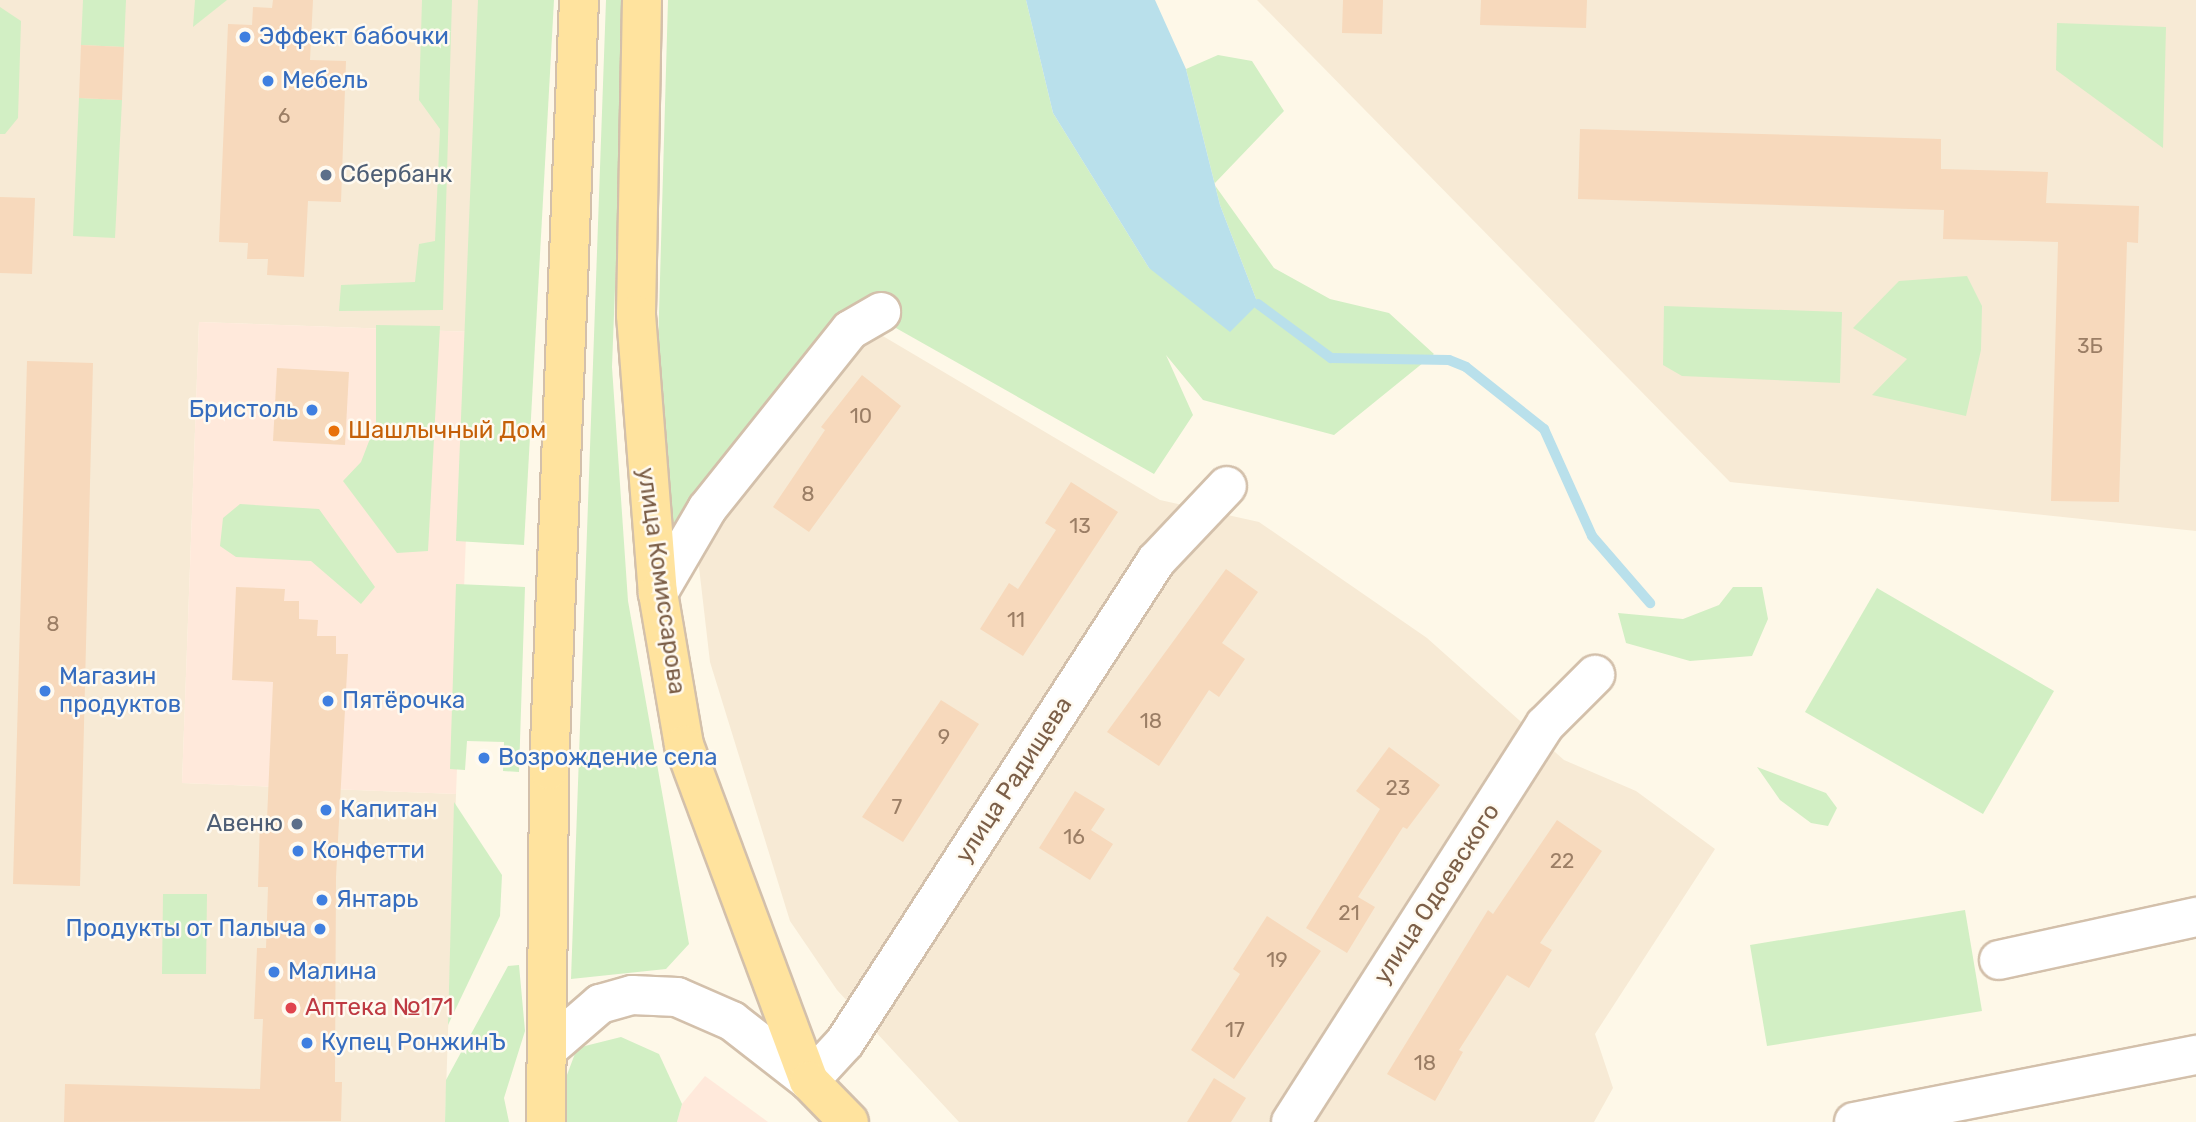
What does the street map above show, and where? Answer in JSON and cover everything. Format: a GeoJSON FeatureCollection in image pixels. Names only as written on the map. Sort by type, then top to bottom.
{"type":"FeatureCollection","features":[{"type":"Feature","properties":{"kind":"main road"},"geometry":{"type":"LineString","coordinates":[[546,1122],[549,770],[579,0]]}},
{"type":"Feature","properties":{"kind":"main road","name":"улица Комиссарова"},"geometry":{"type":"LineString","coordinates":[[642,0],[636,315],[658,593],[684,745],[809,1081],[849,1122]]}},
{"type":"Feature","properties":{"kind":"street"},"geometry":{"type":"LineString","coordinates":[[658,593],[707,509],[850,330],[881,312]]}},
{"type":"Feature","properties":{"kind":"street","name":"улица Радищева"},"geometry":{"type":"LineString","coordinates":[[809,1081],[845,1042],[1156,561],[1227,486]]}},
{"type":"Feature","properties":{"kind":"street","name":"улица Одоевского"},"geometry":{"type":"LineString","coordinates":[[1291,1122],[1545,725],[1595,675]]}},
{"type":"Feature","properties":{"kind":"street"},"geometry":{"type":"LineString","coordinates":[[1998,960],[2196,917]]}},
{"type":"Feature","properties":{"kind":"street"},"geometry":{"type":"LineString","coordinates":[[548,1049],[600,1004],[632,995],[677,997],[732,1021],[809,1081]]}},
{"type":"Feature","properties":{"kind":"street"},"geometry":{"type":"LineString","coordinates":[[1854,1122],[2196,1055]]}},
{"type":"Feature","properties":{"kind":"shaded area"},"geometry":{"type":"Polygon","coordinates":[[[0,0],[484,0],[474,332],[199,322],[182,783],[456,794],[445,1122],[0,1122],[0,0]]]}},
{"type":"Feature","properties":{"kind":"shaded area"},"geometry":{"type":"Polygon","coordinates":[[[1257,0],[2196,0],[2196,531],[1730,482],[1257,0]]]}},
{"type":"Feature","properties":{"kind":"shaded area"},"geometry":{"type":"Polygon","coordinates":[[[199,322],[474,332],[456,794],[182,783],[199,322]]]}},
{"type":"Feature","properties":{"kind":"shaded area"},"geometry":{"type":"Polygon","coordinates":[[[871,329],[1160,500],[1259,522],[1427,638],[1564,760],[1636,791],[1715,849],[1595,1034],[1613,1088],[1594,1122],[959,1122],[837,990],[790,921],[710,662],[697,550],[871,329]]]}},
{"type":"Feature","properties":{"kind":"shaded area"},"geometry":{"type":"Polygon","coordinates":[[[705,1076],[768,1122],[677,1122],[682,1104],[705,1076]]]}},
{"type":"Feature","properties":{"kind":"green space"},"geometry":{"type":"Polygon","coordinates":[[[83,0],[126,0],[124,47],[81,45],[83,0]]]}},
{"type":"Feature","properties":{"kind":"green space"},"geometry":{"type":"Polygon","coordinates":[[[195,0],[227,0],[193,27],[195,0]]]}},
{"type":"Feature","properties":{"kind":"green space"},"geometry":{"type":"Polygon","coordinates":[[[422,0],[452,0],[443,310],[339,311],[341,285],[415,282],[419,244],[435,241],[440,129],[419,100],[422,0]]]}},
{"type":"Feature","properties":{"kind":"green space"},"geometry":{"type":"Polygon","coordinates":[[[478,0],[554,0],[524,545],[456,541],[478,0]]]}},
{"type":"Feature","properties":{"kind":"green space"},"geometry":{"type":"Polygon","coordinates":[[[606,0],[626,0],[612,367],[628,601],[689,944],[666,969],[571,979],[606,0]]]}},
{"type":"Feature","properties":{"kind":"green space"},"geometry":{"type":"Polygon","coordinates":[[[668,0],[1026,0],[1053,113],[1149,268],[1258,304],[1215,186],[1274,268],[1330,299],[1389,313],[1434,354],[1334,435],[1203,400],[1166,355],[1193,415],[1154,474],[857,306],[675,535],[656,418],[668,0]]]}},
{"type":"Feature","properties":{"kind":"green space"},"geometry":{"type":"Polygon","coordinates":[[[0,7],[21,21],[18,118],[5,134],[0,134],[0,7]]]}},
{"type":"Feature","properties":{"kind":"green space"},"geometry":{"type":"Polygon","coordinates":[[[2057,23],[2166,27],[2163,148],[2056,70],[2057,23]]]}},
{"type":"Feature","properties":{"kind":"green space"},"geometry":{"type":"Polygon","coordinates":[[[1218,55],[1252,61],[1284,111],[1215,183],[1186,69],[1218,55]]]}},
{"type":"Feature","properties":{"kind":"green space"},"geometry":{"type":"Polygon","coordinates":[[[79,98],[122,100],[115,238],[73,236],[79,98]]]}},
{"type":"Feature","properties":{"kind":"green space"},"geometry":{"type":"Polygon","coordinates":[[[1967,276],[1982,306],[1981,350],[1966,416],[1872,395],[1907,359],[1853,328],[1899,281],[1967,276]]]}},
{"type":"Feature","properties":{"kind":"green space"},"geometry":{"type":"Polygon","coordinates":[[[1664,306],[1842,312],[1840,383],[1682,376],[1663,365],[1664,306]]]}},
{"type":"Feature","properties":{"kind":"green space"},"geometry":{"type":"Polygon","coordinates":[[[376,325],[440,326],[428,551],[397,553],[343,481],[361,462],[376,423],[376,325]]]}},
{"type":"Feature","properties":{"kind":"green space"},"geometry":{"type":"Polygon","coordinates":[[[240,504],[319,509],[375,587],[361,604],[311,561],[236,557],[220,546],[223,518],[240,504]]]}},
{"type":"Feature","properties":{"kind":"green space"},"geometry":{"type":"Polygon","coordinates":[[[456,584],[525,587],[519,772],[503,771],[504,742],[467,741],[465,770],[450,769],[456,584]]]}},
{"type":"Feature","properties":{"kind":"green space"},"geometry":{"type":"Polygon","coordinates":[[[1733,587],[1762,587],[1768,619],[1752,656],[1690,661],[1626,643],[1618,613],[1683,619],[1719,605],[1733,587]]]}},
{"type":"Feature","properties":{"kind":"green space"},"geometry":{"type":"Polygon","coordinates":[[[1877,588],[2054,691],[1983,814],[1805,712],[1877,588]]]}},
{"type":"Feature","properties":{"kind":"green space"},"geometry":{"type":"Polygon","coordinates":[[[1757,767],[1826,793],[1837,808],[1828,826],[1811,823],[1780,800],[1757,767]]]}},
{"type":"Feature","properties":{"kind":"green space"},"geometry":{"type":"Polygon","coordinates":[[[454,802],[502,875],[500,916],[448,1025],[454,802]]]}},
{"type":"Feature","properties":{"kind":"green space"},"geometry":{"type":"Polygon","coordinates":[[[163,894],[207,894],[206,974],[162,974],[163,894]]]}},
{"type":"Feature","properties":{"kind":"green space"},"geometry":{"type":"Polygon","coordinates":[[[1965,910],[1982,1011],[1767,1046],[1750,945],[1965,910]]]}},
{"type":"Feature","properties":{"kind":"green space"},"geometry":{"type":"Polygon","coordinates":[[[519,965],[525,1031],[504,1098],[509,1122],[445,1122],[446,1080],[508,966],[519,965]]]}},
{"type":"Feature","properties":{"kind":"green space"},"geometry":{"type":"Polygon","coordinates":[[[621,1037],[659,1054],[682,1104],[677,1122],[565,1122],[564,1083],[577,1048],[621,1037]]]}},
{"type":"Feature","properties":{"kind":"water"},"geometry":{"type":"Polygon","coordinates":[[[1026,0],[1155,0],[1186,69],[1220,205],[1258,304],[1230,332],[1149,268],[1053,113],[1026,0]]]}},
{"type":"Feature","properties":{"kind":"building"},"geometry":{"type":"Polygon","coordinates":[[[273,0],[313,0],[310,60],[346,61],[341,202],[308,201],[304,277],[267,275],[268,259],[247,259],[248,243],[219,242],[228,24],[252,25],[253,7],[272,8],[273,0]]]}},
{"type":"Feature","properties":{"kind":"building"},"geometry":{"type":"Polygon","coordinates":[[[1343,0],[1383,0],[1382,34],[1342,33],[1343,0]]]}},
{"type":"Feature","properties":{"kind":"building"},"geometry":{"type":"Polygon","coordinates":[[[1481,0],[1587,0],[1586,28],[1480,25],[1481,0]]]}},
{"type":"Feature","properties":{"kind":"building"},"geometry":{"type":"Polygon","coordinates":[[[81,45],[124,47],[122,100],[79,98],[81,45]]]}},
{"type":"Feature","properties":{"kind":"building"},"geometry":{"type":"Polygon","coordinates":[[[1580,129],[1941,139],[1941,169],[2048,172],[2046,203],[2139,206],[2138,243],[2127,242],[2119,502],[2051,501],[2058,242],[1943,239],[1944,210],[1578,199],[1580,129]]]}},
{"type":"Feature","properties":{"kind":"building"},"geometry":{"type":"Polygon","coordinates":[[[0,197],[35,198],[32,274],[0,273],[0,197]]]}},
{"type":"Feature","properties":{"kind":"building"},"geometry":{"type":"Polygon","coordinates":[[[27,361],[93,363],[80,886],[13,884],[27,361]]]}},
{"type":"Feature","properties":{"kind":"building"},"geometry":{"type":"Polygon","coordinates":[[[277,368],[349,372],[345,445],[273,441],[277,368]]]}},
{"type":"Feature","properties":{"kind":"building"},"geometry":{"type":"Polygon","coordinates":[[[862,375],[901,406],[809,532],[773,507],[825,430],[821,427],[862,375]]]}},
{"type":"Feature","properties":{"kind":"building"},"geometry":{"type":"Polygon","coordinates":[[[1071,482],[1118,512],[1023,656],[980,629],[1009,583],[1018,589],[1056,530],[1045,523],[1071,482]]]}},
{"type":"Feature","properties":{"kind":"building"},"geometry":{"type":"Polygon","coordinates":[[[1226,569],[1258,592],[1222,643],[1245,659],[1219,697],[1209,690],[1159,766],[1107,732],[1226,569]]]}},
{"type":"Feature","properties":{"kind":"building"},"geometry":{"type":"Polygon","coordinates":[[[236,587],[285,589],[284,601],[299,601],[299,619],[318,620],[317,636],[336,636],[336,654],[348,654],[336,877],[335,1082],[342,1082],[341,1121],[64,1122],[65,1084],[260,1089],[263,1019],[254,1019],[257,948],[266,948],[268,887],[258,887],[260,819],[267,819],[273,682],[232,680],[236,587]]]}},
{"type":"Feature","properties":{"kind":"building"},"geometry":{"type":"Polygon","coordinates":[[[941,700],[979,724],[903,842],[862,817],[941,700]]]}},
{"type":"Feature","properties":{"kind":"building"},"geometry":{"type":"Polygon","coordinates":[[[1389,747],[1440,785],[1407,829],[1403,827],[1358,897],[1375,907],[1347,953],[1306,928],[1380,809],[1356,791],[1389,747]]]}},
{"type":"Feature","properties":{"kind":"building"},"geometry":{"type":"Polygon","coordinates":[[[1075,791],[1105,809],[1091,830],[1113,844],[1090,880],[1039,848],[1075,791]]]}},
{"type":"Feature","properties":{"kind":"building"},"geometry":{"type":"Polygon","coordinates":[[[1557,820],[1602,851],[1540,943],[1552,950],[1529,988],[1507,975],[1459,1050],[1463,1052],[1435,1101],[1387,1074],[1488,910],[1493,914],[1557,820]]]}},
{"type":"Feature","properties":{"kind":"building"},"geometry":{"type":"Polygon","coordinates":[[[1267,916],[1321,951],[1234,1079],[1191,1050],[1240,974],[1233,969],[1267,916]]]}},
{"type":"Feature","properties":{"kind":"building"},"geometry":{"type":"Polygon","coordinates":[[[1214,1078],[1246,1098],[1231,1122],[1187,1122],[1214,1078]]]}},
{"type":"Feature","properties":{"kind":"waterway"},"geometry":{"type":"LineString","coordinates":[[1258,304],[1331,358],[1449,360],[1466,367],[1544,429],[1592,536],[1650,603]]}},
{"type":"Feature","properties":{"kind":"place","name":"Эффект бабочки"},"geometry":{"type":"Point","coordinates":[245,37]}},
{"type":"Feature","properties":{"kind":"place","name":"Мебель"},"geometry":{"type":"Point","coordinates":[268,81]}},
{"type":"Feature","properties":{"kind":"place","name":"Сбербанк"},"geometry":{"type":"Point","coordinates":[326,175]}},
{"type":"Feature","properties":{"kind":"place","name":"Бристоль"},"geometry":{"type":"Point","coordinates":[312,410]}},
{"type":"Feature","properties":{"kind":"place","name":"Шашлычный Дом"},"geometry":{"type":"Point","coordinates":[334,431]}},
{"type":"Feature","properties":{"kind":"place","name":"Магазин продуктов"},"geometry":{"type":"Point","coordinates":[45,691]}},
{"type":"Feature","properties":{"kind":"place","name":"Пятёрочка"},"geometry":{"type":"Point","coordinates":[328,701]}},
{"type":"Feature","properties":{"kind":"place","name":"Возрождение села"},"geometry":{"type":"Point","coordinates":[484,758]}},
{"type":"Feature","properties":{"kind":"place","name":"Капитан"},"geometry":{"type":"Point","coordinates":[326,810]}},
{"type":"Feature","properties":{"kind":"place","name":"Авеню"},"geometry":{"type":"Point","coordinates":[297,824]}},
{"type":"Feature","properties":{"kind":"place","name":"Конфетти"},"geometry":{"type":"Point","coordinates":[298,851]}},
{"type":"Feature","properties":{"kind":"place","name":"Янтарь"},"geometry":{"type":"Point","coordinates":[322,900]}},
{"type":"Feature","properties":{"kind":"place","name":"Продукты от Палыча"},"geometry":{"type":"Point","coordinates":[320,929]}},
{"type":"Feature","properties":{"kind":"place","name":"Малина"},"geometry":{"type":"Point","coordinates":[274,972]}},
{"type":"Feature","properties":{"kind":"place","name":"Аптека №171"},"geometry":{"type":"Point","coordinates":[291,1008]}},
{"type":"Feature","properties":{"kind":"place","name":"Купец РонжинЪ"},"geometry":{"type":"Point","coordinates":[307,1043]}}]}
